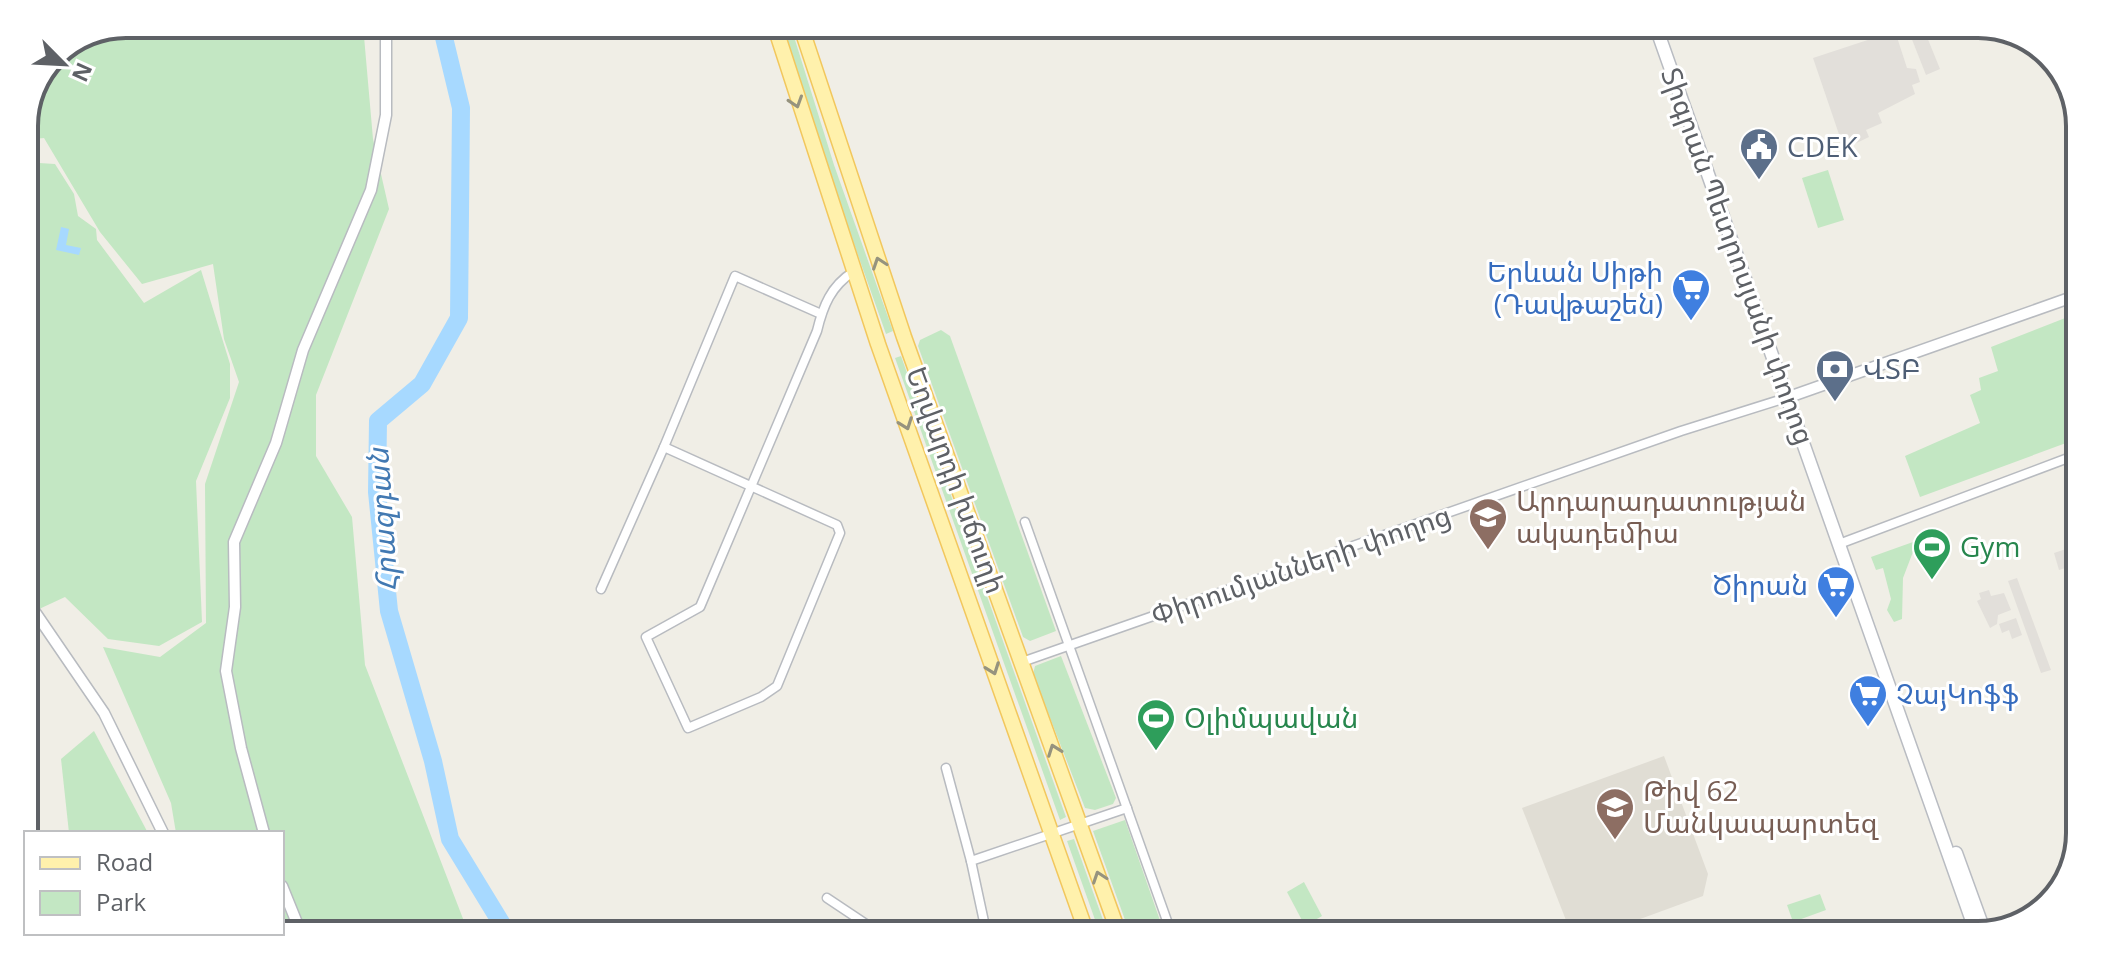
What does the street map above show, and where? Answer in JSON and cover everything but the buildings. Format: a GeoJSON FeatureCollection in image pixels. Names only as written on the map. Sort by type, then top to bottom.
{"type":"FeatureCollection","features":[{"type":"Feature","properties":{"kind":"main road","name":"Եղվարդի խճուղի"},"geometry":{"type":"LineString","coordinates":[[779,38],[853,272],[1082,921]]}},
{"type":"Feature","properties":{"kind":"main road","name":"Եղվարդի խճուղի"},"geometry":{"type":"LineString","coordinates":[[805,38],[904,337],[1114,921]]}},
{"type":"Feature","properties":{"kind":"main road","name":"Տիգրան Պետրոսյանի փողոց"},"geometry":{"type":"LineString","coordinates":[[1663,38],[1792,396],[1972,921]]}},
{"type":"Feature","properties":{"kind":"main road"},"geometry":{"type":"LineString","coordinates":[[878,344],[904,337]]}},
{"type":"Feature","properties":{"kind":"main road","name":"Տիգրան Պետրոսյանի փողոց"},"geometry":{"type":"LineString","coordinates":[[1842,543],[1981,921]]}},
{"type":"Feature","properties":{"kind":"street"},"geometry":{"type":"LineString","coordinates":[[263,831],[241,748],[226,671],[235,607],[234,542],[276,443],[303,350],[371,190],[386,115],[386,38]]}},
{"type":"Feature","properties":{"kind":"street"},"geometry":{"type":"LineString","coordinates":[[664,447],[751,486],[837,525],[840,533],[777,686],[761,697],[688,728],[646,637],[700,607],[751,486],[817,331],[821,314],[835,285],[853,272]]}},
{"type":"Feature","properties":{"kind":"street"},"geometry":{"type":"LineString","coordinates":[[601,589],[735,276],[821,314]]}},
{"type":"Feature","properties":{"kind":"street","name":"Փիրումյանների փողոց"},"geometry":{"type":"LineString","coordinates":[[1022,662],[2066,299]]}},
{"type":"Feature","properties":{"kind":"street"},"geometry":{"type":"LineString","coordinates":[[1842,543],[2066,459]]}},
{"type":"Feature","properties":{"kind":"street"},"geometry":{"type":"LineString","coordinates":[[1025,522],[1167,921]]}},
{"type":"Feature","properties":{"kind":"street"},"geometry":{"type":"LineString","coordinates":[[38,616],[104,713],[162,831]]}},
{"type":"Feature","properties":{"kind":"street"},"geometry":{"type":"LineString","coordinates":[[946,768],[984,921]]}},
{"type":"Feature","properties":{"kind":"street"},"geometry":{"type":"LineString","coordinates":[[971,861],[1127,808]]}},
{"type":"Feature","properties":{"kind":"street"},"geometry":{"type":"LineString","coordinates":[[284,891],[296,921]]}},
{"type":"Feature","properties":{"kind":"street"},"geometry":{"type":"LineString","coordinates":[[827,898],[862,921]]}},
{"type":"Feature","properties":{"kind":"shaded area"},"geometry":{"type":"Polygon","coordinates":[[[1874,38],[1897,38],[1907,68],[1916,69],[1920,82],[1912,85],[1915,94],[1878,113],[1882,123],[1866,130],[1869,137],[1844,149],[1813,58],[1874,38]]]}},
{"type":"Feature","properties":{"kind":"shaded area"},"geometry":{"type":"Polygon","coordinates":[[[1911,38],[1927,38],[1940,69],[1926,75],[1911,38]]]}},
{"type":"Feature","properties":{"kind":"shaded area"},"geometry":{"type":"Polygon","coordinates":[[[2066,549],[2066,568],[2059,570],[2054,553],[2066,549]]]}},
{"type":"Feature","properties":{"kind":"shaded area"},"geometry":{"type":"Polygon","coordinates":[[[2017,578],[2051,670],[2041,673],[2008,581],[2017,578]]]}},
{"type":"Feature","properties":{"kind":"shaded area"},"geometry":{"type":"Polygon","coordinates":[[[1989,590],[1991,596],[2004,593],[2011,610],[1998,615],[1997,624],[1990,628],[1977,601],[1981,599],[1979,593],[1989,590]]]}},
{"type":"Feature","properties":{"kind":"shaded area"},"geometry":{"type":"Polygon","coordinates":[[[2016,618],[2022,635],[2012,639],[2009,630],[2002,633],[1999,624],[2016,618]]]}},
{"type":"Feature","properties":{"kind":"shaded area","name":"Թիվ 62 Մանկապարտեզ"},"geometry":{"type":"Polygon","coordinates":[[[1664,756],[1708,874],[1703,896],[1635,921],[1566,921],[1522,808],[1664,756]]]}},
{"type":"Feature","properties":{"kind":"green space"},"geometry":{"type":"Polygon","coordinates":[[[364,38],[373,139],[389,209],[316,395],[316,456],[352,517],[365,665],[464,921],[284,921],[284,831],[176,831],[171,803],[103,647],[160,657],[206,623],[205,484],[239,382],[224,339],[213,264],[142,284],[100,232],[44,138],[38,139],[38,121],[45,93],[53,77],[77,53],[109,40],[364,38]]]}},
{"type":"Feature","properties":{"kind":"green space"},"geometry":{"type":"Polygon","coordinates":[[[786,38],[794,38],[834,165],[893,331],[886,334],[827,168],[786,38]]]}},
{"type":"Feature","properties":{"kind":"green space"},"geometry":{"type":"Polygon","coordinates":[[[39,163],[55,164],[74,194],[78,216],[96,229],[97,240],[144,303],[201,270],[230,364],[230,398],[196,481],[202,622],[159,646],[108,639],[65,597],[38,610],[39,163]]]}},
{"type":"Feature","properties":{"kind":"green space"},"geometry":{"type":"Polygon","coordinates":[[[1828,170],[1844,220],[1818,228],[1802,178],[1828,170]]]}},
{"type":"Feature","properties":{"kind":"green space"},"geometry":{"type":"Polygon","coordinates":[[[2066,318],[2066,443],[1920,497],[1905,456],[1980,423],[1970,395],[1981,390],[1979,378],[1998,371],[1991,347],[2066,318]]]}},
{"type":"Feature","properties":{"kind":"green space"},"geometry":{"type":"Polygon","coordinates":[[[941,330],[950,336],[1056,631],[1030,641],[1023,637],[918,346],[920,340],[941,330]]]}},
{"type":"Feature","properties":{"kind":"green space"},"geometry":{"type":"Polygon","coordinates":[[[901,356],[1066,817],[1060,820],[895,358],[901,356]]]}},
{"type":"Feature","properties":{"kind":"green space"},"geometry":{"type":"Polygon","coordinates":[[[1913,542],[1916,544],[1903,578],[1902,619],[1894,622],[1887,610],[1891,599],[1883,568],[1876,570],[1871,557],[1913,542]]]}},
{"type":"Feature","properties":{"kind":"green space"},"geometry":{"type":"Polygon","coordinates":[[[1061,656],[1116,798],[1113,804],[1095,810],[1085,808],[1033,674],[1035,666],[1061,656]]]}},
{"type":"Feature","properties":{"kind":"green space"},"geometry":{"type":"Polygon","coordinates":[[[94,731],[147,831],[69,831],[61,759],[94,731]]]}},
{"type":"Feature","properties":{"kind":"green space"},"geometry":{"type":"Polygon","coordinates":[[[1125,820],[1160,921],[1125,921],[1093,831],[1125,820]]]}},
{"type":"Feature","properties":{"kind":"green space"},"geometry":{"type":"Polygon","coordinates":[[[1074,839],[1103,921],[1095,921],[1067,841],[1074,839]]]}},
{"type":"Feature","properties":{"kind":"green space"},"geometry":{"type":"Polygon","coordinates":[[[1304,882],[1322,916],[1314,921],[1302,921],[1287,892],[1304,882]]]}},
{"type":"Feature","properties":{"kind":"green space"},"geometry":{"type":"Polygon","coordinates":[[[1820,894],[1826,910],[1793,921],[1787,905],[1820,894]]]}},
{"type":"Feature","properties":{"kind":"water"},"geometry":{"type":"Polygon","coordinates":[[[61,227],[69,229],[66,245],[81,248],[79,255],[56,250],[61,227]]]}},
{"type":"Feature","properties":{"kind":"waterway","name":"Հրազդան"},"geometry":{"type":"LineString","coordinates":[[444,38],[461,108],[459,318],[422,384],[378,421],[377,492],[389,611],[433,761],[450,839],[500,921]]}},
{"type":"Feature","properties":{"kind":"place","name":"CDEK"},"geometry":{"type":"Point","coordinates":[1759,181]}},
{"type":"Feature","properties":{"kind":"place","name":"Երևան Սիթի (Դավթաշեն)"},"geometry":{"type":"Point","coordinates":[1691,322]}},
{"type":"Feature","properties":{"kind":"place","name":"ՎՏԲ"},"geometry":{"type":"Point","coordinates":[1835,403]}},
{"type":"Feature","properties":{"kind":"place","name":"Արդարադատության ակադեմիա"},"geometry":{"type":"Point","coordinates":[1488,551]}},
{"type":"Feature","properties":{"kind":"place","name":"Gym"},"geometry":{"type":"Point","coordinates":[1932,581]}},
{"type":"Feature","properties":{"kind":"place","name":"Ծիրան"},"geometry":{"type":"Point","coordinates":[1836,619]}},
{"type":"Feature","properties":{"kind":"place","name":"ՉայԿոֆֆ"},"geometry":{"type":"Point","coordinates":[1868,728]}},
{"type":"Feature","properties":{"kind":"place","name":"Օլիմպավան"},"geometry":{"type":"Point","coordinates":[1156,752]}},
{"type":"Feature","properties":{"kind":"place","name":"Թիվ 62 Մանկապարտեզ"},"geometry":{"type":"Point","coordinates":[1615,841]}}]}
